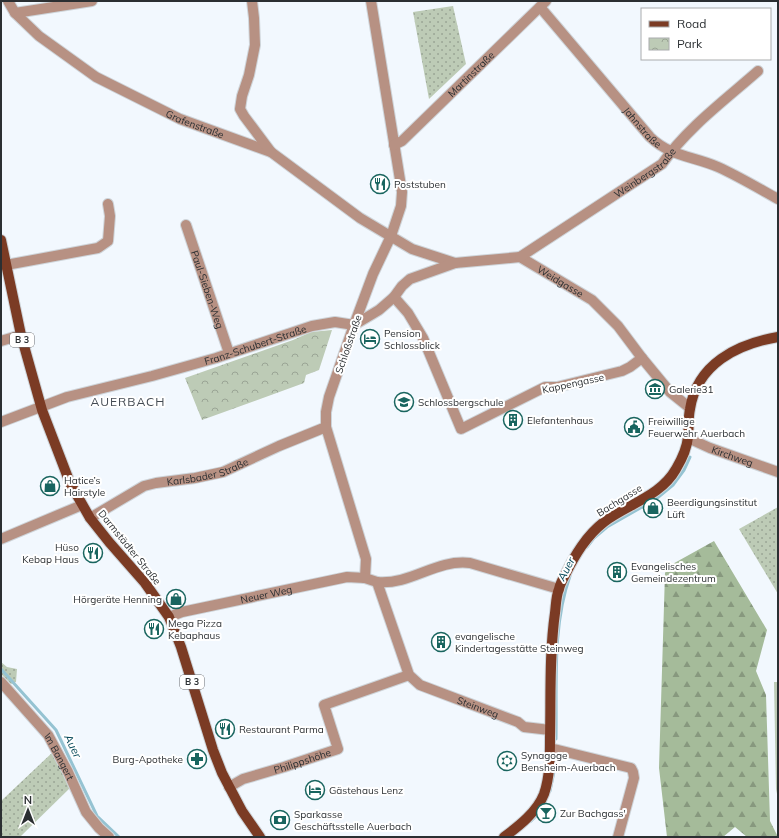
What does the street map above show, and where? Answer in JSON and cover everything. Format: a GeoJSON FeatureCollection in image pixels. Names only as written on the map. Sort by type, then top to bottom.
{"type":"FeatureCollection","features":[{"type":"Feature","properties":{"kind":"main road","name":"Darmstädter Straße"},"geometry":{"type":"LineString","coordinates":[[1,240],[21,335],[42,408],[61,460],[82,505],[90,518],[108,542],[145,583],[169,617],[181,646],[213,750],[229,787],[260,837]]}},
{"type":"Feature","properties":{"kind":"main road","name":"Bachgasse"},"geometry":{"type":"LineString","coordinates":[[504,837],[532,813],[544,794],[548,774],[550,748],[552,634],[559,589],[575,554],[591,535],[605,522],[651,494],[668,480],[680,462],[688,438],[690,408],[697,387],[714,364],[727,354],[746,345],[778,337]]}},
{"type":"Feature","properties":{"kind":"street","name":"Grafenstraße"},"geometry":{"type":"LineString","coordinates":[[8,1],[15,13],[39,36],[96,77],[180,119],[271,152],[360,218],[391,236]]}},
{"type":"Feature","properties":{"kind":"street"},"geometry":{"type":"LineString","coordinates":[[15,13],[92,1]]}},
{"type":"Feature","properties":{"kind":"street"},"geometry":{"type":"LineString","coordinates":[[252,1],[255,45],[240,109],[271,152]]}},
{"type":"Feature","properties":{"kind":"street","name":"Schloßstraße"},"geometry":{"type":"LineString","coordinates":[[365,578],[366,559],[326,427],[326,412],[329,397],[354,325],[373,274],[391,236],[400,206],[402,192],[372,1]]}},
{"type":"Feature","properties":{"kind":"street","name":"Martinstraße"},"geometry":{"type":"LineString","coordinates":[[394,145],[402,141],[543,4]]}},
{"type":"Feature","properties":{"kind":"street","name":"Jahnstraße"},"geometry":{"type":"LineString","coordinates":[[543,4],[650,138],[670,152],[698,124],[758,71]]}},
{"type":"Feature","properties":{"kind":"street","name":"Weinbergstraße"},"geometry":{"type":"LineString","coordinates":[[520,257],[662,164],[670,152],[718,167],[778,199]]}},
{"type":"Feature","properties":{"kind":"street"},"geometry":{"type":"LineString","coordinates":[[6,265],[102,246],[108,241],[110,216],[108,204]]}},
{"type":"Feature","properties":{"kind":"street","name":"Paul-Sieben-Weg"},"geometry":{"type":"LineString","coordinates":[[186,225],[229,354]]}},
{"type":"Feature","properties":{"kind":"street"},"geometry":{"type":"LineString","coordinates":[[391,236],[412,249],[455,263]]}},
{"type":"Feature","properties":{"kind":"street"},"geometry":{"type":"LineString","coordinates":[[354,325],[379,310],[410,279],[455,263],[520,257]]}},
{"type":"Feature","properties":{"kind":"street","name":"Weidgasse"},"geometry":{"type":"LineString","coordinates":[[520,257],[592,300],[618,326],[670,392],[690,408]]}},
{"type":"Feature","properties":{"kind":"street","name":"Kappengasse"},"geometry":{"type":"LineString","coordinates":[[394,296],[408,313],[423,338],[461,429],[545,387],[557,387],[622,371],[642,358]]}},
{"type":"Feature","properties":{"kind":"street","name":"Franz-Schubert-Straße"},"geometry":{"type":"LineString","coordinates":[[1,422],[42,408],[67,397],[152,376],[229,354],[312,326],[335,322],[354,325]]}},
{"type":"Feature","properties":{"kind":"street"},"geometry":{"type":"LineString","coordinates":[[1,341],[21,335]]}},
{"type":"Feature","properties":{"kind":"street","name":"Karlsbader Straße"},"geometry":{"type":"LineString","coordinates":[[90,518],[144,486],[223,472],[279,446],[326,427]]}},
{"type":"Feature","properties":{"kind":"street","name":"Kirchweg"},"geometry":{"type":"LineString","coordinates":[[688,438],[710,448],[778,472]]}},
{"type":"Feature","properties":{"kind":"street"},"geometry":{"type":"LineString","coordinates":[[1,540],[82,505]]}},
{"type":"Feature","properties":{"kind":"street"},"geometry":{"type":"LineString","coordinates":[[365,578],[386,583],[404,580],[446,564],[461,562],[470,563],[559,589]]}},
{"type":"Feature","properties":{"kind":"street","name":"Neuer Weg"},"geometry":{"type":"LineString","coordinates":[[169,617],[182,612],[346,577],[365,578]]}},
{"type":"Feature","properties":{"kind":"street"},"geometry":{"type":"LineString","coordinates":[[377,582],[409,675]]}},
{"type":"Feature","properties":{"kind":"street","name":"Steinweg"},"geometry":{"type":"LineString","coordinates":[[409,675],[420,685],[518,722],[524,727],[550,730]]}},
{"type":"Feature","properties":{"kind":"street","name":"Philippshöhe"},"geometry":{"type":"LineString","coordinates":[[229,787],[243,779],[338,749],[324,705],[409,675]]}},
{"type":"Feature","properties":{"kind":"street","name":"Im Bangert"},"geometry":{"type":"LineString","coordinates":[[1,682],[48,735],[68,772],[86,812],[99,828],[109,837]]}},
{"type":"Feature","properties":{"kind":"street"},"geometry":{"type":"LineString","coordinates":[[550,748],[631,768],[634,778],[618,837]]}},
{"type":"Feature","properties":{"kind":"green space"},"geometry":{"type":"Polygon","coordinates":[[[453,6],[466,64],[429,99],[413,12],[453,6]]]}},
{"type":"Feature","properties":{"kind":"green space"},"geometry":{"type":"Polygon","coordinates":[[[332,330],[319,370],[306,375],[304,383],[202,420],[185,378],[293,340],[311,332],[332,330]]]}},
{"type":"Feature","properties":{"kind":"green space"},"geometry":{"type":"Polygon","coordinates":[[[778,507],[778,594],[739,529],[778,507]]]}},
{"type":"Feature","properties":{"kind":"green space"},"geometry":{"type":"Polygon","coordinates":[[[714,541],[767,630],[756,671],[766,695],[770,821],[778,837],[747,837],[735,827],[723,837],[667,837],[659,768],[665,573],[669,566],[714,541]]]}},
{"type":"Feature","properties":{"kind":"green space"},"geometry":{"type":"Polygon","coordinates":[[[1,662],[7,667],[17,669],[16,682],[11,684],[1,674],[1,662]]]}},
{"type":"Feature","properties":{"kind":"green space"},"geometry":{"type":"Polygon","coordinates":[[[774,682],[778,682],[778,799],[776,789],[774,682]]]}},
{"type":"Feature","properties":{"kind":"green space"},"geometry":{"type":"Polygon","coordinates":[[[54,751],[71,787],[20,837],[1,837],[1,801],[54,751]]]}},
{"type":"Feature","properties":{"kind":"waterway","name":"Auer"},"geometry":{"type":"LineString","coordinates":[[587,547],[594,538],[607,527],[656,499],[673,485],[684,470],[690,457]]}},
{"type":"Feature","properties":{"kind":"waterway","name":"Auer"},"geometry":{"type":"LineString","coordinates":[[556,739],[556,677],[558,636],[560,615],[570,576]]}},
{"type":"Feature","properties":{"kind":"waterway","name":"Auer"},"geometry":{"type":"LineString","coordinates":[[1,669],[56,730],[97,816],[119,837]]}},
{"type":"Feature","properties":{"kind":"waterway","name":"Auer"},"geometry":{"type":"LineString","coordinates":[[550,791],[557,757]]}},
{"type":"Feature","properties":{"kind":"waterway","name":"Auer"},"geometry":{"type":"LineString","coordinates":[[531,821],[540,810]]}},
{"type":"Feature","properties":{"kind":"place","name":"Poststuben"},"geometry":{"type":"Point","coordinates":[380,184]}},
{"type":"Feature","properties":{"kind":"place","name":"Pension Schlossblick"},"geometry":{"type":"Point","coordinates":[370,339]}},
{"type":"Feature","properties":{"kind":"place","name":"Galerie31"},"geometry":{"type":"Point","coordinates":[655,389]}},
{"type":"Feature","properties":{"kind":"place","name":"Schlossbergschule"},"geometry":{"type":"Point","coordinates":[404,402]}},
{"type":"Feature","properties":{"kind":"place","name":"Elefantenhaus"},"geometry":{"type":"Point","coordinates":[513,420]}},
{"type":"Feature","properties":{"kind":"place","name":"Freiwillige Feuerwehr Auerbach"},"geometry":{"type":"Point","coordinates":[634,427]}},
{"type":"Feature","properties":{"kind":"place","name":"Hatice’s Hairstyle"},"geometry":{"type":"Point","coordinates":[50,486]}},
{"type":"Feature","properties":{"kind":"place","name":"Beerdigungsinstitut Lüft"},"geometry":{"type":"Point","coordinates":[653,508]}},
{"type":"Feature","properties":{"kind":"place","name":"Hüso Kebap Haus"},"geometry":{"type":"Point","coordinates":[93,553]}},
{"type":"Feature","properties":{"kind":"place","name":"Evangelisches Gemeindezentrum"},"geometry":{"type":"Point","coordinates":[617,572]}},
{"type":"Feature","properties":{"kind":"place","name":"Hörgeräte Henning"},"geometry":{"type":"Point","coordinates":[176,599]}},
{"type":"Feature","properties":{"kind":"place","name":"Mega Pizza Kebaphaus"},"geometry":{"type":"Point","coordinates":[154,629]}},
{"type":"Feature","properties":{"kind":"place","name":"evangelische Kindertagesstätte Steinweg"},"geometry":{"type":"Point","coordinates":[441,642]}},
{"type":"Feature","properties":{"kind":"place","name":"Restaurant Parma"},"geometry":{"type":"Point","coordinates":[225,729]}},
{"type":"Feature","properties":{"kind":"place","name":"Burg-Apotheke"},"geometry":{"type":"Point","coordinates":[197,759]}},
{"type":"Feature","properties":{"kind":"place","name":"Synagoge Bensheim-Auerbach"},"geometry":{"type":"Point","coordinates":[507,761]}},
{"type":"Feature","properties":{"kind":"place","name":"Gästehaus Lenz"},"geometry":{"type":"Point","coordinates":[315,790]}},
{"type":"Feature","properties":{"kind":"place","name":"Zur Bachgass'"},"geometry":{"type":"Point","coordinates":[546,813]}},
{"type":"Feature","properties":{"kind":"place","name":"Sparkasse Geschäftsstelle Auerbach"},"geometry":{"type":"Point","coordinates":[280,820]}},
{"type":"Feature","properties":{"kind":"district","name":"AUERBACH"},"geometry":{"type":"Point","coordinates":[128,402]}}]}
